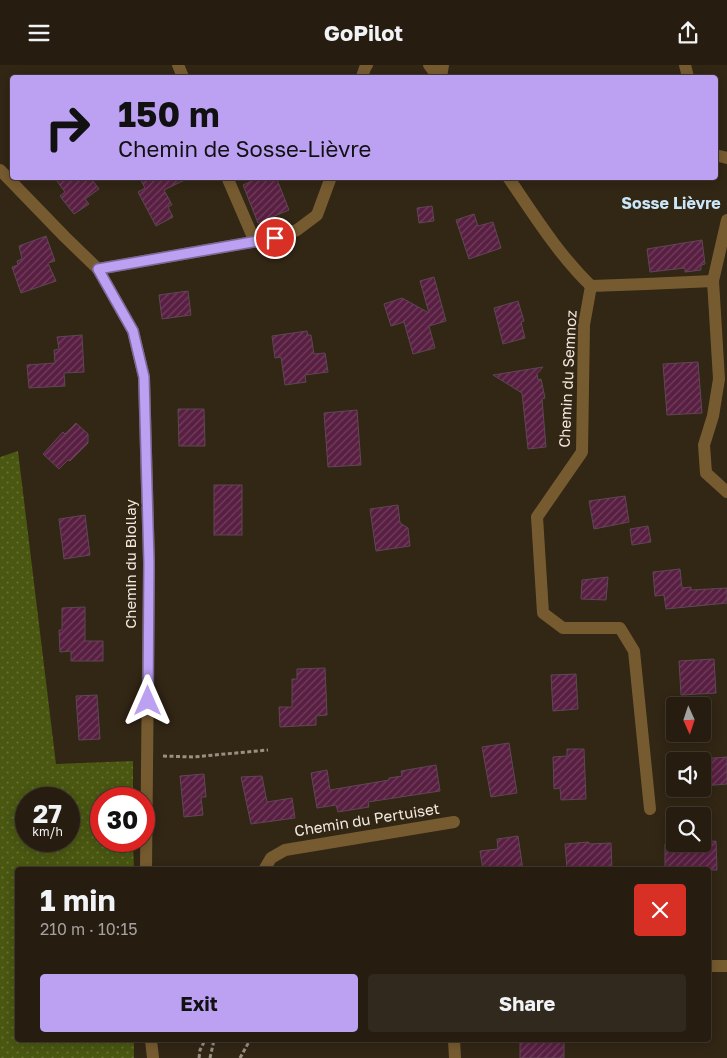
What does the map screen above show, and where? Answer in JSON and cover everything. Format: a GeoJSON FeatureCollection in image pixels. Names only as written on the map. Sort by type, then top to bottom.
{"type":"FeatureCollection","features":[{"type":"Feature","properties":{"kind":"street"},"geometry":{"type":"LineString","coordinates":[[428,65],[437,75]]}},
{"type":"Feature","properties":{"kind":"street","name":"Chemin du Biollay"},"geometry":{"type":"LineString","coordinates":[[0,170],[98,269],[133,331],[144,377],[149,563],[146,867]]}},
{"type":"Feature","properties":{"kind":"street"},"geometry":{"type":"LineString","coordinates":[[228,180],[255,241]]}},
{"type":"Feature","properties":{"kind":"street"},"geometry":{"type":"LineString","coordinates":[[98,269],[275,238],[297,230],[317,215],[330,180]]}},
{"type":"Feature","properties":{"kind":"street"},"geometry":{"type":"LineString","coordinates":[[510,180],[555,245],[591,286],[713,281]]}},
{"type":"Feature","properties":{"kind":"street"},"geometry":{"type":"LineString","coordinates":[[727,220],[713,281],[719,379],[713,416],[704,445],[706,473],[727,492]]}},
{"type":"Feature","properties":{"kind":"street","name":"Chemin du Semnoz"},"geometry":{"type":"LineString","coordinates":[[591,286],[584,325],[582,452],[537,517],[543,613],[563,627],[620,628],[634,651],[650,809]]}},
{"type":"Feature","properties":{"kind":"street","name":"Chemin du Pertuiset"},"geometry":{"type":"LineString","coordinates":[[266,867],[271,858],[285,850],[454,823]]}},
{"type":"Feature","properties":{"kind":"street"},"geometry":{"type":"LineString","coordinates":[[711,966],[727,966]]}},
{"type":"Feature","properties":{"kind":"street"},"geometry":{"type":"LineString","coordinates":[[151,1042],[153,1058]]}},
{"type":"Feature","properties":{"kind":"street"},"geometry":{"type":"LineString","coordinates":[[454,1042],[455,1058]]}},
{"type":"Feature","properties":{"kind":"path"},"geometry":{"type":"LineString","coordinates":[[147,756],[193,757],[268,750]]}},
{"type":"Feature","properties":{"kind":"path"},"geometry":{"type":"LineString","coordinates":[[199,1058],[203,1042]]}},
{"type":"Feature","properties":{"kind":"path"},"geometry":{"type":"LineString","coordinates":[[210,1058],[214,1042]]}},
{"type":"Feature","properties":{"kind":"path"},"geometry":{"type":"LineString","coordinates":[[240,1058],[249,1042]]}},
{"type":"Feature","properties":{"kind":"green space"},"geometry":{"type":"Polygon","coordinates":[[[18,451],[56,764],[133,761],[133,787],[90,787],[90,852],[133,852],[134,867],[15,867],[15,1042],[134,1042],[134,1058],[0,1058],[0,457],[18,451]]]}},
{"type":"Feature","properties":{"kind":"building"},"geometry":{"type":"Polygon","coordinates":[[[56,180],[92,180],[99,189],[85,199],[89,204],[74,214],[60,196],[65,192],[56,180]]]}},
{"type":"Feature","properties":{"kind":"building"},"geometry":{"type":"Polygon","coordinates":[[[141,180],[185,180],[164,190],[172,205],[168,207],[173,217],[156,226],[138,192],[145,188],[141,180]]]}},
{"type":"Feature","properties":{"kind":"building"},"geometry":{"type":"Polygon","coordinates":[[[254,180],[277,180],[289,210],[258,223],[243,185],[254,180]]]}},
{"type":"Feature","properties":{"kind":"building"},"geometry":{"type":"Polygon","coordinates":[[[432,206],[434,221],[419,223],[417,208],[432,206]]]}},
{"type":"Feature","properties":{"kind":"building"},"geometry":{"type":"Polygon","coordinates":[[[474,214],[478,226],[493,222],[501,248],[469,259],[456,220],[474,214]]]}},
{"type":"Feature","properties":{"kind":"building"},"geometry":{"type":"Polygon","coordinates":[[[46,236],[55,261],[48,263],[56,281],[21,293],[12,267],[18,265],[17,261],[22,259],[19,246],[46,236]]]}},
{"type":"Feature","properties":{"kind":"building"},"geometry":{"type":"Polygon","coordinates":[[[702,240],[705,264],[701,265],[701,270],[685,272],[685,268],[650,272],[647,249],[702,240]]]}},
{"type":"Feature","properties":{"kind":"building"},"geometry":{"type":"Polygon","coordinates":[[[434,277],[446,321],[429,326],[435,348],[413,354],[404,322],[391,326],[384,304],[402,298],[429,313],[420,281],[434,277]]]}},
{"type":"Feature","properties":{"kind":"building"},"geometry":{"type":"Polygon","coordinates":[[[188,291],[191,315],[162,319],[159,295],[188,291]]]}},
{"type":"Feature","properties":{"kind":"building"},"geometry":{"type":"Polygon","coordinates":[[[518,301],[524,321],[521,322],[525,338],[503,344],[494,308],[518,301]]]}},
{"type":"Feature","properties":{"kind":"building"},"geometry":{"type":"Polygon","coordinates":[[[307,331],[308,335],[311,335],[314,354],[325,353],[328,372],[305,375],[306,382],[285,385],[281,357],[275,358],[272,336],[307,331]]]}},
{"type":"Feature","properties":{"kind":"building"},"geometry":{"type":"Polygon","coordinates":[[[82,335],[84,372],[64,373],[65,386],[29,388],[27,365],[55,363],[54,350],[59,349],[57,337],[82,335]]]}},
{"type":"Feature","properties":{"kind":"building"},"geometry":{"type":"Polygon","coordinates":[[[698,362],[702,413],[667,415],[663,364],[698,362]]]}},
{"type":"Feature","properties":{"kind":"building"},"geometry":{"type":"Polygon","coordinates":[[[543,367],[537,374],[538,380],[541,379],[545,398],[542,399],[546,447],[528,449],[522,393],[493,375],[543,367]]]}},
{"type":"Feature","properties":{"kind":"building"},"geometry":{"type":"Polygon","coordinates":[[[178,409],[204,409],[205,446],[179,446],[178,409]]]}},
{"type":"Feature","properties":{"kind":"building"},"geometry":{"type":"Polygon","coordinates":[[[357,410],[361,465],[328,467],[324,413],[357,410]]]}},
{"type":"Feature","properties":{"kind":"building"},"geometry":{"type":"Polygon","coordinates":[[[76,423],[88,434],[88,443],[59,469],[43,454],[63,432],[65,434],[76,423]]]}},
{"type":"Feature","properties":{"kind":"building"},"geometry":{"type":"Polygon","coordinates":[[[214,485],[242,485],[242,535],[214,535],[214,485]]]}},
{"type":"Feature","properties":{"kind":"building"},"geometry":{"type":"Polygon","coordinates":[[[625,496],[629,522],[594,529],[589,501],[625,496]]]}},
{"type":"Feature","properties":{"kind":"building"},"geometry":{"type":"Polygon","coordinates":[[[398,505],[400,523],[408,528],[410,546],[376,551],[370,509],[398,505]]]}},
{"type":"Feature","properties":{"kind":"building"},"geometry":{"type":"Polygon","coordinates":[[[85,515],[90,555],[64,559],[59,519],[85,515]]]}},
{"type":"Feature","properties":{"kind":"building"},"geometry":{"type":"Polygon","coordinates":[[[648,526],[651,542],[632,545],[630,529],[648,526]]]}},
{"type":"Feature","properties":{"kind":"building"},"geometry":{"type":"Polygon","coordinates":[[[680,569],[682,588],[691,587],[691,590],[727,588],[727,603],[666,609],[664,595],[655,596],[653,572],[680,569]]]}},
{"type":"Feature","properties":{"kind":"building"},"geometry":{"type":"Polygon","coordinates":[[[608,577],[606,600],[581,599],[582,580],[608,577]]]}},
{"type":"Feature","properties":{"kind":"building"},"geometry":{"type":"Polygon","coordinates":[[[85,607],[85,641],[103,641],[103,661],[71,661],[71,651],[60,652],[59,630],[62,630],[62,608],[85,607]]]}},
{"type":"Feature","properties":{"kind":"building"},"geometry":{"type":"Polygon","coordinates":[[[714,659],[716,693],[681,695],[679,661],[714,659]]]}},
{"type":"Feature","properties":{"kind":"building"},"geometry":{"type":"Polygon","coordinates":[[[325,668],[327,715],[316,716],[316,725],[280,727],[279,707],[292,707],[292,679],[297,679],[297,669],[325,668]]]}},
{"type":"Feature","properties":{"kind":"building"},"geometry":{"type":"Polygon","coordinates":[[[576,674],[578,709],[553,711],[551,675],[576,674]]]}},
{"type":"Feature","properties":{"kind":"building"},"geometry":{"type":"Polygon","coordinates":[[[97,695],[100,739],[79,740],[76,696],[97,695]]]}},
{"type":"Feature","properties":{"kind":"building"},"geometry":{"type":"Polygon","coordinates":[[[509,743],[517,793],[491,797],[482,747],[509,743]]]}},
{"type":"Feature","properties":{"kind":"building"},"geometry":{"type":"Polygon","coordinates":[[[567,749],[584,749],[586,799],[561,800],[560,788],[554,789],[553,757],[567,756],[567,749]]]}},
{"type":"Feature","properties":{"kind":"building"},"geometry":{"type":"Polygon","coordinates":[[[727,757],[727,784],[711,785],[711,758],[727,757]]]}},
{"type":"Feature","properties":{"kind":"building"},"geometry":{"type":"Polygon","coordinates":[[[436,765],[440,791],[368,802],[369,807],[338,812],[336,805],[317,808],[311,773],[327,770],[330,790],[389,780],[389,778],[402,776],[401,771],[436,765]]]}},
{"type":"Feature","properties":{"kind":"building"},"geometry":{"type":"Polygon","coordinates":[[[204,774],[206,797],[201,797],[203,815],[184,817],[180,776],[204,774]]]}},
{"type":"Feature","properties":{"kind":"building"},"geometry":{"type":"Polygon","coordinates":[[[262,776],[267,802],[292,798],[295,818],[251,824],[241,777],[262,776]]]}},
{"type":"Feature","properties":{"kind":"building"},"geometry":{"type":"Polygon","coordinates":[[[518,836],[523,867],[483,867],[480,851],[498,849],[497,839],[518,836]]]}},
{"type":"Feature","properties":{"kind":"building"},"geometry":{"type":"Polygon","coordinates":[[[711,841],[716,841],[717,870],[711,870],[711,867],[665,867],[665,844],[666,852],[711,852],[711,841]]]}},
{"type":"Feature","properties":{"kind":"building"},"geometry":{"type":"Polygon","coordinates":[[[611,843],[612,867],[567,867],[565,844],[611,843]]]}},
{"type":"Feature","properties":{"kind":"building"},"geometry":{"type":"Polygon","coordinates":[[[520,1042],[564,1042],[564,1058],[520,1058],[520,1042]]]}},
{"type":"Feature","properties":{"kind":"district","name":"Sosse Lièvre"},"geometry":{"type":"Point","coordinates":[671,203]}},
{"type":"Feature","properties":{"kind":"route"},"geometry":{"type":"LineString","coordinates":[[148,701],[149,563],[144,377],[133,331],[98,269],[275,238]]}}]}
